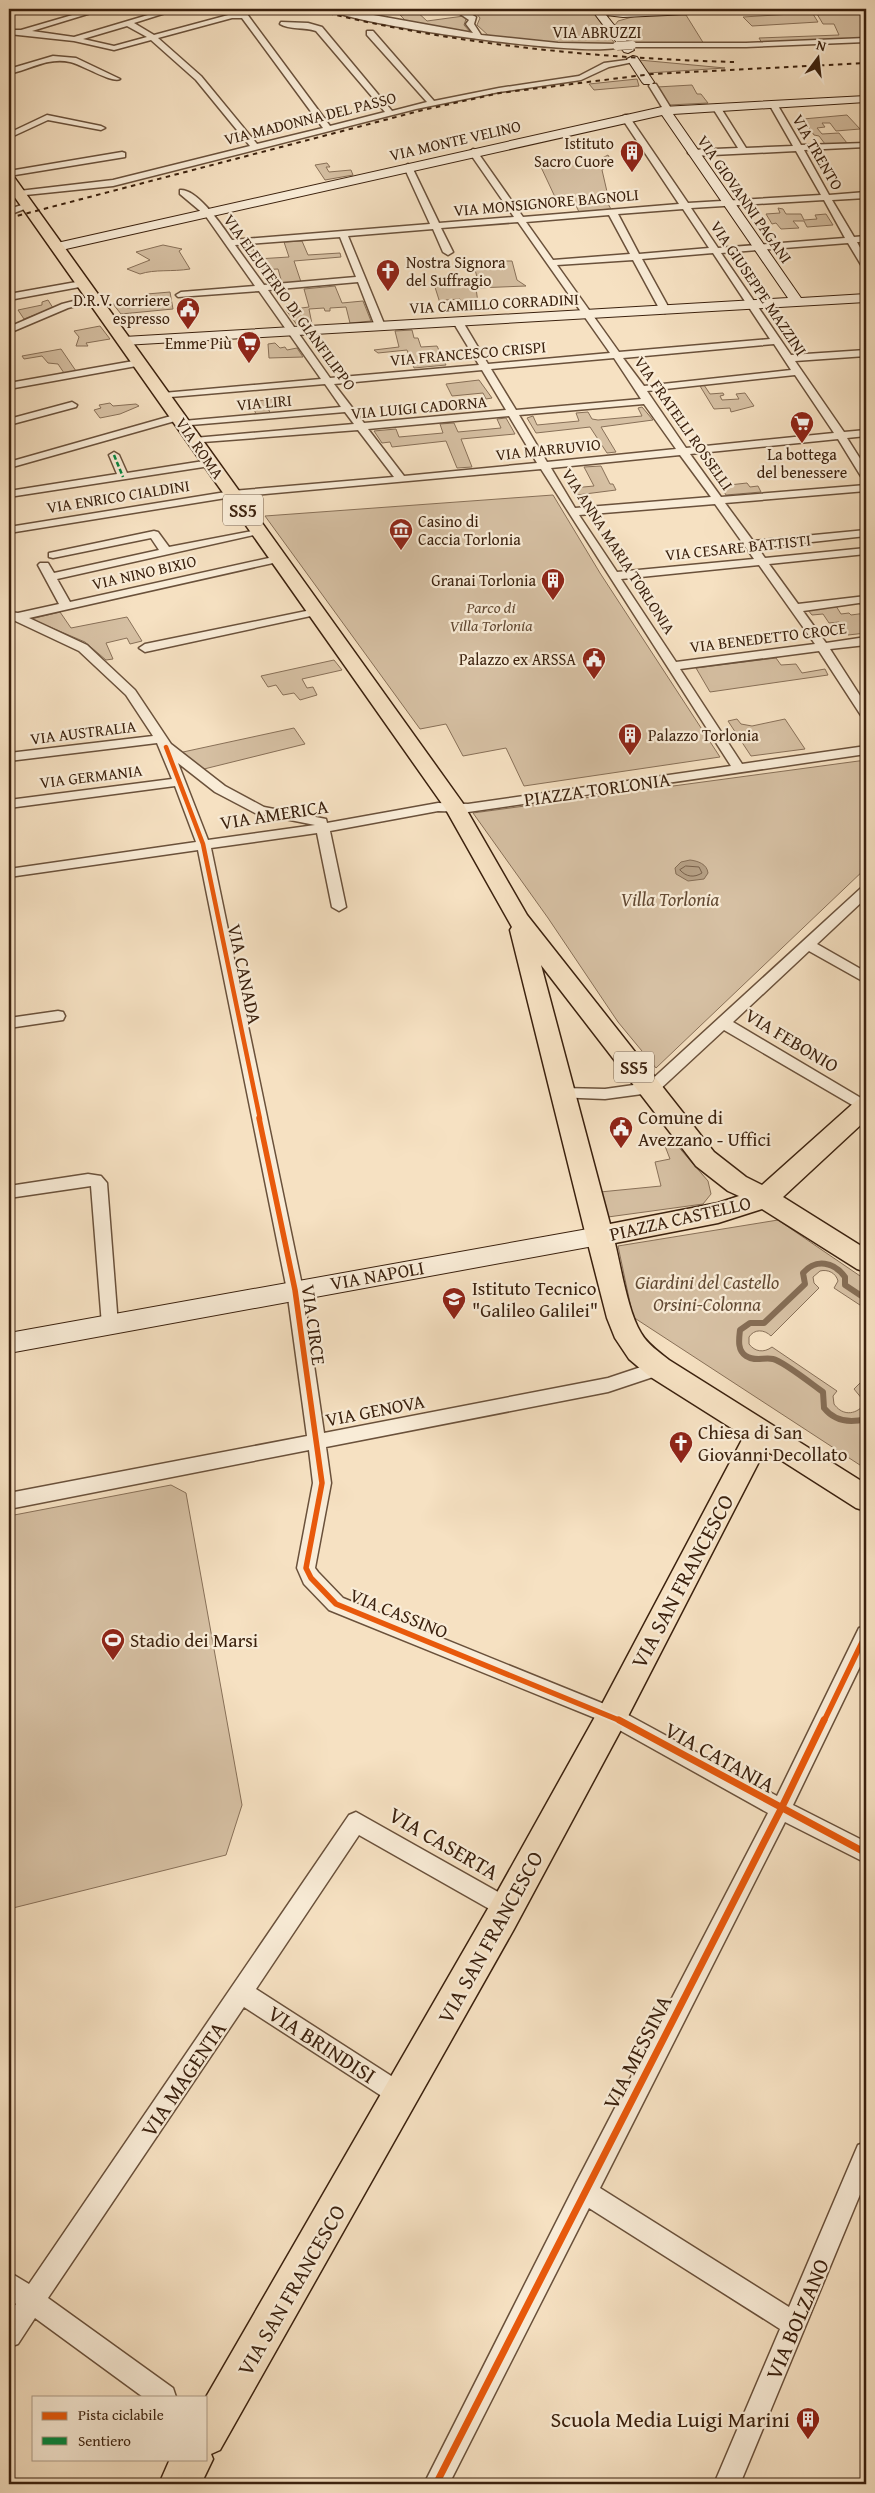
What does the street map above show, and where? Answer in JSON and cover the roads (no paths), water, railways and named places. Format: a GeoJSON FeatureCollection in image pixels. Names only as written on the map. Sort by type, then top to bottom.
{"type":"FeatureCollection","features":[{"type":"Feature","properties":{"kind":"main road","name":"SS5"},"geometry":{"type":"LineString","coordinates":[[12,184],[30,209]]}},
{"type":"Feature","properties":{"kind":"main road","name":"VIA ROMA"},"geometry":{"type":"LineString","coordinates":[[30,209],[455,807]]}},
{"type":"Feature","properties":{"kind":"main road","name":"SS5"},"geometry":{"type":"LineString","coordinates":[[455,807],[518,919],[652,1088],[705,1159],[736,1184],[765,1198]]}},
{"type":"Feature","properties":{"kind":"main road","name":"SS5"},"geometry":{"type":"LineString","coordinates":[[518,919],[598,1236]]}},
{"type":"Feature","properties":{"kind":"main road"},"geometry":{"type":"LineString","coordinates":[[765,1198],[866,1107]]}},
{"type":"Feature","properties":{"kind":"main road"},"geometry":{"type":"LineString","coordinates":[[705,1159],[720,1192],[718,1213]]}},
{"type":"Feature","properties":{"kind":"main road","name":"PIAZZA CASTELLO"},"geometry":{"type":"LineString","coordinates":[[866,1262],[765,1198],[718,1213],[598,1236],[621,1318],[629,1338],[640,1351],[659,1368],[866,1498]]}},
{"type":"Feature","properties":{"kind":"main road","name":"VIA SAN FRANCESCO"},"geometry":{"type":"LineString","coordinates":[[208,2431],[402,2096],[507,1908],[612,1716],[761,1431]]}},
{"type":"Feature","properties":{"kind":"main road","name":"VIA SAN FRANCESCO"},"geometry":{"type":"LineString","coordinates":[[179,2484],[192,2460]]}},
{"type":"Feature","properties":{"kind":"street"},"geometry":{"type":"LineString","coordinates":[[21,32],[100,9]]}},
{"type":"Feature","properties":{"kind":"street"},"geometry":{"type":"LineString","coordinates":[[74,39],[175,9]]}},
{"type":"Feature","properties":{"kind":"street","name":"VIA ABRUZZI"},"geometry":{"type":"LineString","coordinates":[[332,9],[400,25],[546,46],[630,55],[746,45],[866,40]]}},
{"type":"Feature","properties":{"kind":"street"},"geometry":{"type":"LineString","coordinates":[[457,9],[473,19],[470,24],[479,37]]}},
{"type":"Feature","properties":{"kind":"street"},"geometry":{"type":"LineString","coordinates":[[596,10],[617,9]]}},
{"type":"Feature","properties":{"kind":"street"},"geometry":{"type":"LineString","coordinates":[[596,10],[734,9]]}},
{"type":"Feature","properties":{"kind":"street"},"geometry":{"type":"LineString","coordinates":[[596,10],[630,55],[668,112]]}},
{"type":"Feature","properties":{"kind":"street"},"geometry":{"type":"LineString","coordinates":[[606,23],[637,11]]}},
{"type":"Feature","properties":{"kind":"street"},"geometry":{"type":"LineString","coordinates":[[9,32],[74,39],[111,48],[239,16],[245,17],[328,130]]}},
{"type":"Feature","properties":{"kind":"street"},"geometry":{"type":"LineString","coordinates":[[128,23],[168,48],[195,74],[256,148]]}},
{"type":"Feature","properties":{"kind":"street"},"geometry":{"type":"LineString","coordinates":[[284,24],[306,25],[319,29],[390,113]]}},
{"type":"Feature","properties":{"kind":"street"},"geometry":{"type":"LineString","coordinates":[[370,33],[432,103]]}},
{"type":"Feature","properties":{"kind":"street","name":"VIA MADONNA DEL PASSO"},"geometry":{"type":"LineString","coordinates":[[12,184],[109,184],[432,103],[581,78],[630,55]]}},
{"type":"Feature","properties":{"kind":"street"},"geometry":{"type":"LineString","coordinates":[[9,72],[46,59],[62,57],[74,59],[116,79]]}},
{"type":"Feature","properties":{"kind":"street","name":"VIA MONTE VELINO"},"geometry":{"type":"LineString","coordinates":[[57,247],[625,117],[716,107],[866,99]]}},
{"type":"Feature","properties":{"kind":"street","name":"VIA TRENTO"},"geometry":{"type":"LineString","coordinates":[[774,104],[866,266]]}},
{"type":"Feature","properties":{"kind":"street"},"geometry":{"type":"LineString","coordinates":[[716,107],[744,150]]}},
{"type":"Feature","properties":{"kind":"street","name":"VIA GIOVANNI PAGANI"},"geometry":{"type":"LineString","coordinates":[[668,112],[692,153],[798,302]]}},
{"type":"Feature","properties":{"kind":"street"},"geometry":{"type":"LineString","coordinates":[[9,136],[47,117],[101,128]]}},
{"type":"Feature","properties":{"kind":"street","name":"VIA GIUSEPPE MAZZINI"},"geometry":{"type":"LineString","coordinates":[[625,117],[841,436],[866,476]]}},
{"type":"Feature","properties":{"kind":"street"},"geometry":{"type":"LineString","coordinates":[[692,153],[866,145]]}},
{"type":"Feature","properties":{"kind":"street","name":"VIA FRATELLI ROSSELLI"},"geometry":{"type":"LineString","coordinates":[[473,152],[519,220],[641,388],[647,401],[823,647],[866,714]]}},
{"type":"Feature","properties":{"kind":"street"},"geometry":{"type":"LineString","coordinates":[[12,184],[122,155]]}},
{"type":"Feature","properties":{"kind":"street"},"geometry":{"type":"LineString","coordinates":[[408,167],[448,252]]}},
{"type":"Feature","properties":{"kind":"street","name":"VIA ELEUTERIO DI GIANFILIPPO"},"geometry":{"type":"LineString","coordinates":[[183,192],[208,213],[327,381],[401,480]]}},
{"type":"Feature","properties":{"kind":"street","name":"VIA MONSIGNORE BAGNOLI"},"geometry":{"type":"LineString","coordinates":[[228,243],[686,206],[866,195]]}},
{"type":"Feature","properties":{"kind":"street"},"geometry":{"type":"LineString","coordinates":[[9,212],[30,209]]}},
{"type":"Feature","properties":{"kind":"street"},"geometry":{"type":"LineString","coordinates":[[612,212],[665,310]]}},
{"type":"Feature","properties":{"kind":"street"},"geometry":{"type":"LineString","coordinates":[[343,234],[380,326]]}},
{"type":"Feature","properties":{"kind":"street"},"geometry":{"type":"LineString","coordinates":[[552,263],[866,239]]}},
{"type":"Feature","properties":{"kind":"street"},"geometry":{"type":"LineString","coordinates":[[181,295],[361,280]]}},
{"type":"Feature","properties":{"kind":"street"},"geometry":{"type":"LineString","coordinates":[[9,297],[82,284]]}},
{"type":"Feature","properties":{"kind":"street","name":"VIA CAMILLO CORRADINI"},"geometry":{"type":"LineString","coordinates":[[124,341],[866,298]]}},
{"type":"Feature","properties":{"kind":"street"},"geometry":{"type":"LineString","coordinates":[[9,330],[65,306],[93,299]]}},
{"type":"Feature","properties":{"kind":"street","name":"VIA ANNA MARIA TORLONIA"},"geometry":{"type":"LineString","coordinates":[[458,322],[572,512],[739,769]]}},
{"type":"Feature","properties":{"kind":"street","name":"VIA FRANCESCO CRISPI"},"geometry":{"type":"LineString","coordinates":[[163,396],[776,341]]}},
{"type":"Feature","properties":{"kind":"street"},"geometry":{"type":"LineString","coordinates":[[788,358],[866,353]]}},
{"type":"Feature","properties":{"kind":"street"},"geometry":{"type":"LineString","coordinates":[[9,386],[139,363]]}},
{"type":"Feature","properties":{"kind":"street"},"geometry":{"type":"LineString","coordinates":[[641,388],[797,372]]}},
{"type":"Feature","properties":{"kind":"street","name":"VIA LUIGI CADORNA"},"geometry":{"type":"LineString","coordinates":[[194,441],[647,401]]}},
{"type":"Feature","properties":{"kind":"street"},"geometry":{"type":"LineString","coordinates":[[9,411],[12,422],[72,405]]}},
{"type":"Feature","properties":{"kind":"street","name":"VIA LIRI"},"geometry":{"type":"LineString","coordinates":[[9,465],[180,421],[348,409]]}},
{"type":"Feature","properties":{"kind":"street","name":"VIA MARRUVIO"},"geometry":{"type":"LineString","coordinates":[[232,494],[401,480],[866,434]]}},
{"type":"Feature","properties":{"kind":"street"},"geometry":{"type":"LineString","coordinates":[[114,455],[123,477]]}},
{"type":"Feature","properties":{"kind":"street"},"geometry":{"type":"LineString","coordinates":[[9,494],[210,464]]}},
{"type":"Feature","properties":{"kind":"street"},"geometry":{"type":"LineString","coordinates":[[572,512],[866,488]]}},
{"type":"Feature","properties":{"kind":"street","name":"VIA ENRICO CIALDINI"},"geometry":{"type":"LineString","coordinates":[[9,530],[232,494]]}},
{"type":"Feature","properties":{"kind":"street"},"geometry":{"type":"LineString","coordinates":[[50,577],[258,531]]}},
{"type":"Feature","properties":{"kind":"street"},"geometry":{"type":"LineString","coordinates":[[750,545],[866,532]]}},
{"type":"Feature","properties":{"kind":"street"},"geometry":{"type":"LineString","coordinates":[[53,555],[154,534],[166,552]]}},
{"type":"Feature","properties":{"kind":"street","name":"VIA CESARE BATTISTI"},"geometry":{"type":"LineString","coordinates":[[614,576],[760,560],[866,551]]}},
{"type":"Feature","properties":{"kind":"street","name":"VIA NINO BIXIO"},"geometry":{"type":"LineString","coordinates":[[13,616],[278,559]]}},
{"type":"Feature","properties":{"kind":"street"},"geometry":{"type":"LineString","coordinates":[[44,565],[66,606]]}},
{"type":"Feature","properties":{"kind":"street"},"geometry":{"type":"LineString","coordinates":[[795,608],[866,599]]}},
{"type":"Feature","properties":{"kind":"street"},"geometry":{"type":"LineString","coordinates":[[145,648],[316,612]]}},
{"type":"Feature","properties":{"kind":"street"},"geometry":{"type":"LineString","coordinates":[[13,616],[83,648],[131,693],[163,743],[198,774],[240,801],[260,810],[328,826],[339,907]]}},
{"type":"Feature","properties":{"kind":"street","name":"VIA BENEDETTO CROCE"},"geometry":{"type":"LineString","coordinates":[[673,666],[866,641]]}},
{"type":"Feature","properties":{"kind":"street","name":"VIA AUSTRALIA"},"geometry":{"type":"LineString","coordinates":[[9,757],[163,743]]}},
{"type":"Feature","properties":{"kind":"street","name":"VIA CANADA"},"geometry":{"type":"LineString","coordinates":[[163,743],[203,844],[279,1212]]}},
{"type":"Feature","properties":{"kind":"street","name":"PIAZZA TORLONIA"},"geometry":{"type":"LineString","coordinates":[[455,807],[468,808],[866,750]]}},
{"type":"Feature","properties":{"kind":"street","name":"VIA GERMANIA"},"geometry":{"type":"LineString","coordinates":[[9,804],[178,782]]}},
{"type":"Feature","properties":{"kind":"street","name":"VIA AMERICA"},"geometry":{"type":"LineString","coordinates":[[9,873],[328,826],[438,806],[455,807]]}},
{"type":"Feature","properties":{"kind":"street"},"geometry":{"type":"LineString","coordinates":[[561,1093],[605,1094],[652,1088],[866,891]]}},
{"type":"Feature","properties":{"kind":"street"},"geometry":{"type":"LineString","coordinates":[[807,944],[866,978]]}},
{"type":"Feature","properties":{"kind":"street"},"geometry":{"type":"LineString","coordinates":[[9,1023],[58,1016]]}},
{"type":"Feature","properties":{"kind":"street","name":"VIA FEBONIO"},"geometry":{"type":"LineString","coordinates":[[723,1023],[866,1107]]}},
{"type":"Feature","properties":{"kind":"street"},"geometry":{"type":"LineString","coordinates":[[9,1192],[88,1180],[95,1180],[98,1183],[110,1325]]}},
{"type":"Feature","properties":{"kind":"street","name":"VIA CIRCE"},"geometry":{"type":"LineString","coordinates":[[279,1212],[295,1290],[315,1444]]}},
{"type":"Feature","properties":{"kind":"street","name":"VIA NAPOLI"},"geometry":{"type":"LineString","coordinates":[[9,1344],[295,1290],[598,1236]]}},
{"type":"Feature","properties":{"kind":"street","name":"VIA GENOVA"},"geometry":{"type":"LineString","coordinates":[[9,1501],[315,1444],[608,1386],[659,1368]]}},
{"type":"Feature","properties":{"kind":"street","name":"VIA CASSINO"},"geometry":{"type":"LineString","coordinates":[[315,1444],[322,1483],[316,1527],[306,1568],[311,1578],[336,1604],[612,1716]]}},
{"type":"Feature","properties":{"kind":"street","name":"VIA MESSINA"},"geometry":{"type":"LineString","coordinates":[[436,2484],[584,2190],[781,1809],[866,1634]]}},
{"type":"Feature","properties":{"kind":"street","name":"VIA CATANIA"},"geometry":{"type":"LineString","coordinates":[[612,1716],[781,1809],[866,1853]]}},
{"type":"Feature","properties":{"kind":"street","name":"VIA CASERTA"},"geometry":{"type":"LineString","coordinates":[[356,1822],[507,1908]]}},
{"type":"Feature","properties":{"kind":"street","name":"VIA MAGENTA"},"geometry":{"type":"LineString","coordinates":[[9,2335],[356,1822]]}},
{"type":"Feature","properties":{"kind":"street","name":"VIA BRINDISI"},"geometry":{"type":"LineString","coordinates":[[241,1992],[402,2096]]}},
{"type":"Feature","properties":{"kind":"street","name":"VIA BOLZANO"},"geometry":{"type":"LineString","coordinates":[[727,2484],[866,2153]]}},
{"type":"Feature","properties":{"kind":"street"},"geometry":{"type":"LineString","coordinates":[[584,2190],[795,2325]]}},
{"type":"Feature","properties":{"kind":"street"},"geometry":{"type":"LineString","coordinates":[[9,2284],[163,2396]]}},
{"type":"Feature","properties":{"kind":"water"},"geometry":{"type":"Polygon","coordinates":[[[690,860],[699,862],[706,867],[708,873],[704,879],[688,881],[676,874],[675,868],[681,862],[690,860]]]}},
{"type":"Feature","properties":{"kind":"waterway"},"geometry":{"type":"LineString","coordinates":[[866,1299],[845,1285],[845,1277],[836,1268],[825,1264],[814,1265],[803,1273],[805,1284],[764,1323],[750,1323],[740,1330],[739,1341],[741,1351],[749,1358],[778,1361],[791,1368],[823,1392],[824,1408],[828,1413],[838,1419],[849,1421],[866,1419]]}},
{"type":"Feature","properties":{"kind":"railway"},"geometry":{"type":"LineString","coordinates":[[311,9],[416,31],[521,47],[627,57],[734,62]]}},
{"type":"Feature","properties":{"kind":"railway"},"geometry":{"type":"LineString","coordinates":[[9,218],[423,110],[500,93],[652,74],[866,63]]}},
{"type":"Feature","properties":{"kind":"place","name":"Istituto Sacro Cuore"},"geometry":{"type":"Point","coordinates":[632,173]}},
{"type":"Feature","properties":{"kind":"place","name":"Nostra Signora del Suffragio"},"geometry":{"type":"Point","coordinates":[388,292]}},
{"type":"Feature","properties":{"kind":"place","name":"D.R.V. corriere espresso"},"geometry":{"type":"Point","coordinates":[188,330]}},
{"type":"Feature","properties":{"kind":"place","name":"Emme Più"},"geometry":{"type":"Point","coordinates":[249,364]}},
{"type":"Feature","properties":{"kind":"place","name":"La bottega del benessere"},"geometry":{"type":"Point","coordinates":[802,444]}},
{"type":"Feature","properties":{"kind":"place","name":"Casino di Caccia Torlonia"},"geometry":{"type":"Point","coordinates":[401,551]}},
{"type":"Feature","properties":{"kind":"place","name":"Granai Torlonia"},"geometry":{"type":"Point","coordinates":[553,601]}},
{"type":"Feature","properties":{"kind":"place","name":"Palazzo ex ARSSA"},"geometry":{"type":"Point","coordinates":[594,680]}},
{"type":"Feature","properties":{"kind":"place","name":"Palazzo Torlonia"},"geometry":{"type":"Point","coordinates":[630,756]}},
{"type":"Feature","properties":{"kind":"place","name":"Comune di Avezzano - Uffici"},"geometry":{"type":"Point","coordinates":[621,1149]}},
{"type":"Feature","properties":{"kind":"place","name":"Istituto Tecnico \"Galileo Galilei\""},"geometry":{"type":"Point","coordinates":[454,1320]}},
{"type":"Feature","properties":{"kind":"place","name":"Chiesa di San Giovanni Decollato"},"geometry":{"type":"Point","coordinates":[681,1464]}},
{"type":"Feature","properties":{"kind":"place","name":"Stadio dei Marsi"},"geometry":{"type":"Point","coordinates":[113,1661]}},
{"type":"Feature","properties":{"kind":"place","name":"Scuola Media Luigi Marini"},"geometry":{"type":"Point","coordinates":[808,2440]}},
{"type":"Feature","properties":{"kind":"park label","name":"Parco di Villa Torlonia"},"geometry":{"type":"Point","coordinates":[491,616]}},
{"type":"Feature","properties":{"kind":"park label","name":"Villa Torlonia"},"geometry":{"type":"Point","coordinates":[670,899]}},
{"type":"Feature","properties":{"kind":"park label","name":"Giardini del Castello Orsini-Colonna"},"geometry":{"type":"Point","coordinates":[707,1293]}}]}
